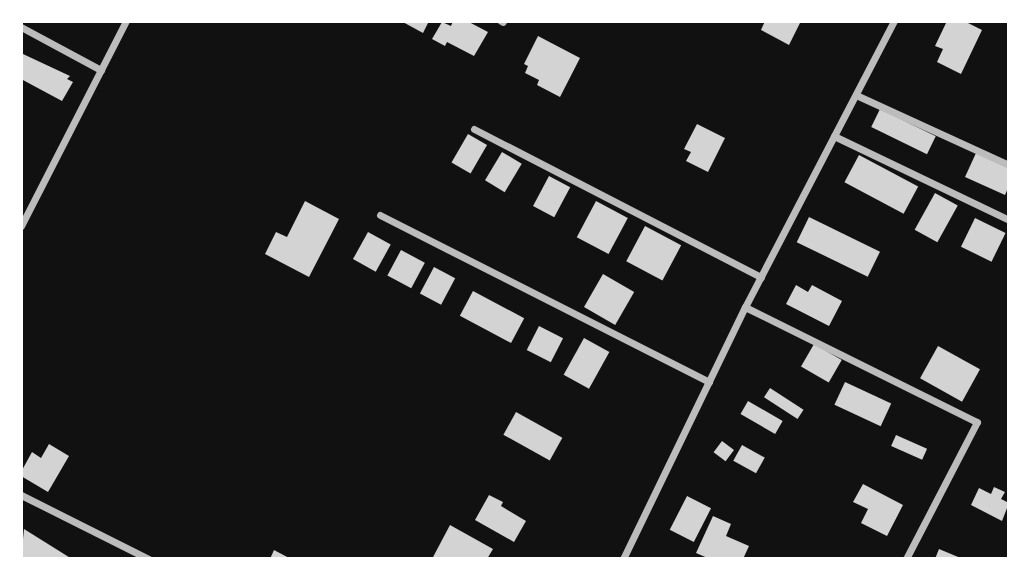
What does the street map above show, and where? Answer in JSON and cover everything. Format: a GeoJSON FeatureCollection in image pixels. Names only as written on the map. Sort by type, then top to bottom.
{"type":"FeatureCollection","features":[{"type":"Feature","properties":{"kind":"street"},"geometry":{"type":"LineString","coordinates":[[21,226],[126,21]]}},
{"type":"Feature","properties":{"kind":"street"},"geometry":{"type":"LineString","coordinates":[[623,559],[745,307],[894,21]]}},
{"type":"Feature","properties":{"kind":"street"},"geometry":{"type":"LineString","coordinates":[[21,27],[101,70]]}},
{"type":"Feature","properties":{"kind":"street"},"geometry":{"type":"LineString","coordinates":[[856,95],[1009,165]]}},
{"type":"Feature","properties":{"kind":"street"},"geometry":{"type":"LineString","coordinates":[[474,129],[761,276]]}},
{"type":"Feature","properties":{"kind":"street"},"geometry":{"type":"LineString","coordinates":[[834,136],[1009,220]]}},
{"type":"Feature","properties":{"kind":"street"},"geometry":{"type":"LineString","coordinates":[[380,215],[709,382]]}},
{"type":"Feature","properties":{"kind":"street"},"geometry":{"type":"LineString","coordinates":[[745,307],[977,422],[906,559]]}},
{"type":"Feature","properties":{"kind":"street"},"geometry":{"type":"LineString","coordinates":[[21,495],[149,559]]}},
{"type":"Feature","properties":{"kind":"building"},"geometry":{"type":"Polygon","coordinates":[[[401,21],[429,21],[423,33],[401,21]]]}},
{"type":"Feature","properties":{"kind":"building"},"geometry":{"type":"Polygon","coordinates":[[[453,21],[467,21],[488,32],[474,56],[447,42],[445,46],[432,39],[442,22],[451,26],[453,21]]]}},
{"type":"Feature","properties":{"kind":"building"},"geometry":{"type":"Polygon","coordinates":[[[765,21],[801,21],[789,45],[761,30],[765,21]]]}},
{"type":"Feature","properties":{"kind":"building"},"geometry":{"type":"Polygon","coordinates":[[[947,21],[964,21],[982,30],[961,74],[937,62],[943,49],[935,46],[947,21]]]}},
{"type":"Feature","properties":{"kind":"building"},"geometry":{"type":"Polygon","coordinates":[[[538,36],[580,58],[560,97],[537,85],[539,80],[525,73],[528,66],[524,64],[538,36]]]}},
{"type":"Feature","properties":{"kind":"building"},"geometry":{"type":"Polygon","coordinates":[[[23,54],[70,76],[67,79],[73,82],[62,101],[21,79],[23,54]]]}},
{"type":"Feature","properties":{"kind":"building"},"geometry":{"type":"Polygon","coordinates":[[[880,109],[936,136],[927,154],[871,127],[880,109]]]}},
{"type":"Feature","properties":{"kind":"building"},"geometry":{"type":"Polygon","coordinates":[[[697,124],[725,138],[708,172],[686,161],[691,152],[684,149],[697,124]]]}},
{"type":"Feature","properties":{"kind":"building"},"geometry":{"type":"Polygon","coordinates":[[[468,134],[487,145],[471,174],[452,163],[468,134]]]}},
{"type":"Feature","properties":{"kind":"building"},"geometry":{"type":"Polygon","coordinates":[[[502,152],[522,164],[505,192],[485,180],[502,152]]]}},
{"type":"Feature","properties":{"kind":"building"},"geometry":{"type":"Polygon","coordinates":[[[976,153],[1009,168],[1009,186],[1005,195],[965,177],[976,153]]]}},
{"type":"Feature","properties":{"kind":"building"},"geometry":{"type":"Polygon","coordinates":[[[859,155],[918,186],[904,214],[844,182],[859,155]]]}},
{"type":"Feature","properties":{"kind":"building"},"geometry":{"type":"Polygon","coordinates":[[[549,176],[570,187],[554,217],[533,206],[549,176]]]}},
{"type":"Feature","properties":{"kind":"building"},"geometry":{"type":"Polygon","coordinates":[[[935,193],[958,206],[937,242],[915,230],[935,193]]]}},
{"type":"Feature","properties":{"kind":"building"},"geometry":{"type":"Polygon","coordinates":[[[305,201],[339,219],[309,277],[265,254],[276,232],[287,237],[305,201]]]}},
{"type":"Feature","properties":{"kind":"building"},"geometry":{"type":"Polygon","coordinates":[[[596,201],[628,218],[609,254],[577,237],[596,201]]]}},
{"type":"Feature","properties":{"kind":"building"},"geometry":{"type":"Polygon","coordinates":[[[809,217],[880,252],[868,277],[797,242],[809,217]]]}},
{"type":"Feature","properties":{"kind":"building"},"geometry":{"type":"Polygon","coordinates":[[[975,218],[1006,233],[992,262],[961,247],[975,218]]]}},
{"type":"Feature","properties":{"kind":"building"},"geometry":{"type":"Polygon","coordinates":[[[645,226],[681,245],[662,281],[626,261],[645,226]]]}},
{"type":"Feature","properties":{"kind":"building"},"geometry":{"type":"Polygon","coordinates":[[[368,232],[391,245],[376,272],[353,259],[368,232]]]}},
{"type":"Feature","properties":{"kind":"building"},"geometry":{"type":"Polygon","coordinates":[[[401,250],[425,263],[411,288],[387,276],[401,250]]]}},
{"type":"Feature","properties":{"kind":"building"},"geometry":{"type":"Polygon","coordinates":[[[434,267],[455,278],[441,305],[420,293],[434,267]]]}},
{"type":"Feature","properties":{"kind":"building"},"geometry":{"type":"Polygon","coordinates":[[[603,274],[634,292],[615,325],[584,307],[603,274]]]}},
{"type":"Feature","properties":{"kind":"building"},"geometry":{"type":"Polygon","coordinates":[[[796,285],[808,292],[812,285],[842,301],[829,326],[786,304],[796,285]]]}},
{"type":"Feature","properties":{"kind":"building"},"geometry":{"type":"Polygon","coordinates":[[[473,291],[524,318],[511,343],[460,316],[473,291]]]}},
{"type":"Feature","properties":{"kind":"building"},"geometry":{"type":"Polygon","coordinates":[[[539,326],[563,338],[551,362],[527,350],[539,326]]]}},
{"type":"Feature","properties":{"kind":"building"},"geometry":{"type":"Polygon","coordinates":[[[584,338],[609,352],[589,389],[564,375],[584,338]]]}},
{"type":"Feature","properties":{"kind":"building"},"geometry":{"type":"Polygon","coordinates":[[[814,344],[842,360],[829,383],[801,367],[814,344]]]}},
{"type":"Feature","properties":{"kind":"building"},"geometry":{"type":"Polygon","coordinates":[[[938,346],[980,369],[962,402],[920,378],[938,346]]]}},
{"type":"Feature","properties":{"kind":"building"},"geometry":{"type":"Polygon","coordinates":[[[845,382],[891,404],[881,426],[834,405],[845,382]]]}},
{"type":"Feature","properties":{"kind":"building"},"geometry":{"type":"Polygon","coordinates":[[[770,388],[804,410],[798,419],[764,397],[770,388]]]}},
{"type":"Feature","properties":{"kind":"building"},"geometry":{"type":"Polygon","coordinates":[[[748,401],[783,421],[775,434],[740,414],[748,401]]]}},
{"type":"Feature","properties":{"kind":"building"},"geometry":{"type":"Polygon","coordinates":[[[516,412],[562,438],[550,460],[503,435],[516,412]]]}},
{"type":"Feature","properties":{"kind":"building"},"geometry":{"type":"Polygon","coordinates":[[[896,435],[927,449],[922,460],[891,446],[896,435]]]}},
{"type":"Feature","properties":{"kind":"building"},"geometry":{"type":"Polygon","coordinates":[[[722,441],[734,450],[726,461],[714,452],[722,441]]]}},
{"type":"Feature","properties":{"kind":"building"},"geometry":{"type":"Polygon","coordinates":[[[49,444],[69,456],[48,492],[21,476],[21,472],[32,452],[41,458],[49,444]]]}},
{"type":"Feature","properties":{"kind":"building"},"geometry":{"type":"Polygon","coordinates":[[[742,445],[765,458],[756,473],[733,461],[742,445]]]}},
{"type":"Feature","properties":{"kind":"building"},"geometry":{"type":"Polygon","coordinates":[[[863,484],[903,505],[887,536],[861,523],[868,509],[853,502],[863,484]]]}},
{"type":"Feature","properties":{"kind":"building"},"geometry":{"type":"Polygon","coordinates":[[[994,487],[1005,492],[1001,499],[1009,503],[1002,521],[971,505],[979,488],[991,494],[994,487]]]}},
{"type":"Feature","properties":{"kind":"building"},"geometry":{"type":"Polygon","coordinates":[[[489,495],[503,502],[501,506],[526,521],[514,542],[475,520],[489,495]]]}},
{"type":"Feature","properties":{"kind":"building"},"geometry":{"type":"Polygon","coordinates":[[[687,496],[711,508],[694,542],[670,530],[687,496]]]}},
{"type":"Feature","properties":{"kind":"building"},"geometry":{"type":"Polygon","coordinates":[[[713,516],[731,524],[726,536],[749,546],[743,559],[710,559],[696,553],[713,516]]]}},
{"type":"Feature","properties":{"kind":"building"},"geometry":{"type":"Polygon","coordinates":[[[450,525],[493,549],[487,559],[432,559],[450,525]]]}},
{"type":"Feature","properties":{"kind":"building"},"geometry":{"type":"Polygon","coordinates":[[[24,529],[72,559],[21,559],[24,529]]]}},
{"type":"Feature","properties":{"kind":"building"},"geometry":{"type":"Polygon","coordinates":[[[939,549],[963,559],[935,559],[939,549]]]}},
{"type":"Feature","properties":{"kind":"building"},"geometry":{"type":"Polygon","coordinates":[[[274,550],[291,559],[270,559],[274,550]]]}}]}
